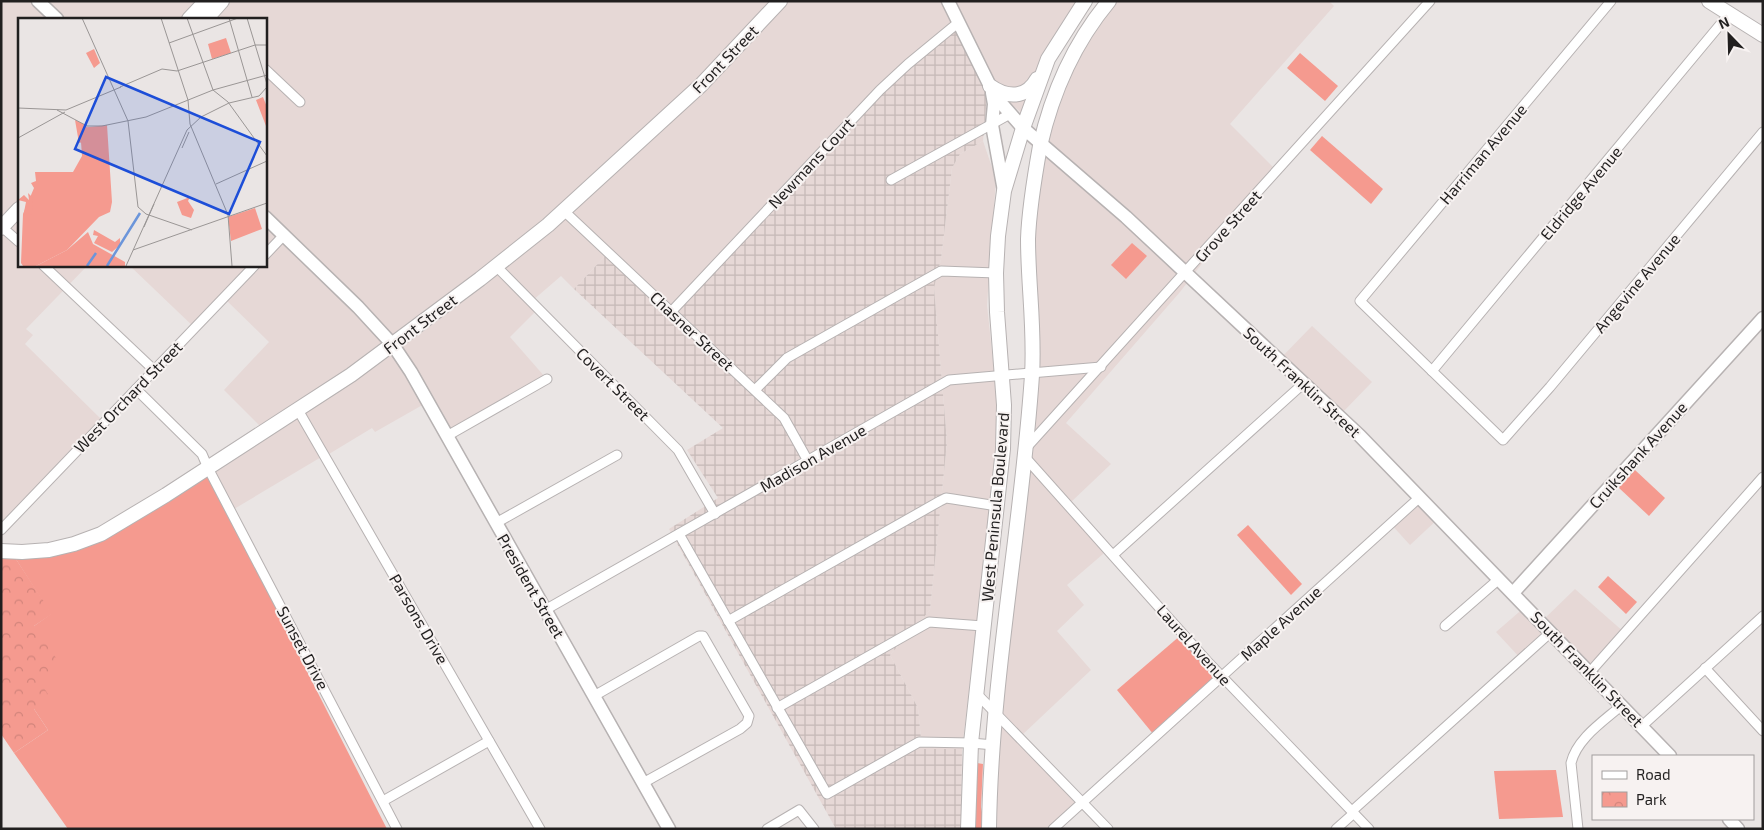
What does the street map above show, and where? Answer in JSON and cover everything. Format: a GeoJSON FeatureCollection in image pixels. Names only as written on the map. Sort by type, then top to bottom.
{"type":"FeatureCollection","features":[{"type":"Feature","properties":{"kind":"main road"},"geometry":{"type":"LineString","coordinates":[[38,1],[56,18]]}},
{"type":"Feature","properties":{"kind":"main road"},"geometry":{"type":"LineString","coordinates":[[190,18],[206,1]]}},
{"type":"Feature","properties":{"kind":"main road"},"geometry":{"type":"LineString","coordinates":[[209,18],[222,1]]}},
{"type":"Feature","properties":{"kind":"main road","name":"Front Street"},"geometry":{"type":"LineString","coordinates":[[1,551],[49,550],[74,544],[101,534],[208,468],[351,375],[496,266],[564,211],[701,85],[780,1]]}},
{"type":"Feature","properties":{"kind":"main road","name":"South Franklin Street"},"geometry":{"type":"LineString","coordinates":[[948,1],[990,86],[1010,114],[1023,128],[1126,217],[1360,436],[1669,755]]}},
{"type":"Feature","properties":{"kind":"main road"},"geometry":{"type":"LineString","coordinates":[[990,86],[1011,95],[1021,94],[1033,86],[1085,1]]}},
{"type":"Feature","properties":{"kind":"main road","name":"West Peninsula Boulevard"},"geometry":{"type":"LineString","coordinates":[[989,829],[996,714],[1032,373],[1028,237],[1035,180],[1041,145],[1054,99],[1071,58],[1090,25],[1109,1]]}},
{"type":"Feature","properties":{"kind":"main road"},"geometry":{"type":"LineString","coordinates":[[1709,1],[1763,35]]}},
{"type":"Feature","properties":{"kind":"main road","name":"West Peninsula Boulevard"},"geometry":{"type":"LineString","coordinates":[[968,829],[971,743],[1004,426],[1003,376],[997,312],[996,273],[998,236],[1004,191],[1023,128],[1048,59]]}},
{"type":"Feature","properties":{"kind":"main road"},"geometry":{"type":"LineString","coordinates":[[990,86],[994,104],[992,125],[1004,191]]}},
{"type":"Feature","properties":{"kind":"main road"},"geometry":{"type":"LineString","coordinates":[[2,228],[18,210]]}},
{"type":"Feature","properties":{"kind":"main road","name":"President Street"},"geometry":{"type":"LineString","coordinates":[[266,218],[358,307],[393,345],[411,372],[669,829]]}},
{"type":"Feature","properties":{"kind":"main road","name":"Cruikshank Avenue"},"geometry":{"type":"LineString","coordinates":[[1513,592],[1763,318]]}},
{"type":"Feature","properties":{"kind":"street","name":"Grove Street"},"geometry":{"type":"LineString","coordinates":[[1025,452],[1430,1]]}},
{"type":"Feature","properties":{"kind":"street","name":"Harriman Avenue"},"geometry":{"type":"LineString","coordinates":[[1432,371],[1360,301],[1611,1]]}},
{"type":"Feature","properties":{"kind":"street","name":"Eldridge Avenue"},"geometry":{"type":"LineString","coordinates":[[1432,371],[1729,14]]}},
{"type":"Feature","properties":{"kind":"street","name":"Newmans Court"},"geometry":{"type":"LineString","coordinates":[[671,312],[880,90],[959,22]]}},
{"type":"Feature","properties":{"kind":"street"},"geometry":{"type":"LineString","coordinates":[[266,70],[300,102]]}},
{"type":"Feature","properties":{"kind":"street"},"geometry":{"type":"LineString","coordinates":[[891,180],[1010,114]]}},
{"type":"Feature","properties":{"kind":"street","name":"Angevine Avenue"},"geometry":{"type":"LineString","coordinates":[[1432,371],[1503,440],[1763,132]]}},
{"type":"Feature","properties":{"kind":"street","name":"Chasner Street"},"geometry":{"type":"LineString","coordinates":[[564,211],[784,418],[808,461]]}},
{"type":"Feature","properties":{"kind":"street"},"geometry":{"type":"LineString","coordinates":[[2,228],[18,241]]}},
{"type":"Feature","properties":{"kind":"street"},"geometry":{"type":"LineString","coordinates":[[266,254],[284,235]]}},
{"type":"Feature","properties":{"kind":"street"},"geometry":{"type":"LineString","coordinates":[[44,266],[154,370]]}},
{"type":"Feature","properties":{"kind":"street","name":"West Orchard Street"},"geometry":{"type":"LineString","coordinates":[[1,530],[254,266]]}},
{"type":"Feature","properties":{"kind":"street","name":"Covert Street"},"geometry":{"type":"LineString","coordinates":[[496,266],[678,450],[715,514]]}},
{"type":"Feature","properties":{"kind":"street"},"geometry":{"type":"LineString","coordinates":[[755,390],[787,358],[941,270],[996,273]]}},
{"type":"Feature","properties":{"kind":"street","name":"Madison Avenue"},"geometry":{"type":"LineString","coordinates":[[545,610],[948,380],[1101,367]]}},
{"type":"Feature","properties":{"kind":"street"},"geometry":{"type":"LineString","coordinates":[[446,436],[548,379]]}},
{"type":"Feature","properties":{"kind":"street"},"geometry":{"type":"LineString","coordinates":[[1113,555],[1304,383]]}},
{"type":"Feature","properties":{"kind":"street","name":"Sunset Drive"},"geometry":{"type":"LineString","coordinates":[[136,389],[202,454],[397,829]]}},
{"type":"Feature","properties":{"kind":"street","name":"Parsons Drive"},"geometry":{"type":"LineString","coordinates":[[298,410],[540,829]]}},
{"type":"Feature","properties":{"kind":"street","name":"Laurel Avenue"},"geometry":{"type":"LineString","coordinates":[[1025,452],[1113,555],[1222,677],[1369,829]]}},
{"type":"Feature","properties":{"kind":"street"},"geometry":{"type":"LineString","coordinates":[[496,523],[617,455]]}},
{"type":"Feature","properties":{"kind":"street"},"geometry":{"type":"LineString","coordinates":[[1590,672],[1763,477]]}},
{"type":"Feature","properties":{"kind":"street"},"geometry":{"type":"LineString","coordinates":[[728,621],[940,500],[946,498],[997,506]]}},
{"type":"Feature","properties":{"kind":"street","name":"Maple Avenue"},"geometry":{"type":"LineString","coordinates":[[1053,829],[1420,498]]}},
{"type":"Feature","properties":{"kind":"street"},"geometry":{"type":"LineString","coordinates":[[679,534],[827,794],[919,742],[971,743],[994,746]]}},
{"type":"Feature","properties":{"kind":"street"},"geometry":{"type":"LineString","coordinates":[[1445,626],[1499,578]]}},
{"type":"Feature","properties":{"kind":"street"},"geometry":{"type":"LineString","coordinates":[[1642,726],[1763,616]]}},
{"type":"Feature","properties":{"kind":"street"},"geometry":{"type":"LineString","coordinates":[[777,708],[929,622],[983,626]]}},
{"type":"Feature","properties":{"kind":"street"},"geometry":{"type":"LineString","coordinates":[[1336,829],[1551,632]]}},
{"type":"Feature","properties":{"kind":"street"},"geometry":{"type":"LineString","coordinates":[[594,696],[693,638],[703,636],[744,707],[749,716],[747,723],[740,729],[643,783]]}},
{"type":"Feature","properties":{"kind":"street"},"geometry":{"type":"LineString","coordinates":[[1705,668],[1763,732]]}},
{"type":"Feature","properties":{"kind":"street"},"geometry":{"type":"LineString","coordinates":[[976,693],[1108,829]]}},
{"type":"Feature","properties":{"kind":"street"},"geometry":{"type":"LineString","coordinates":[[1578,829],[1572,757],[1586,737],[1622,705]]}},
{"type":"Feature","properties":{"kind":"street"},"geometry":{"type":"LineString","coordinates":[[383,801],[489,741]]}},
{"type":"Feature","properties":{"kind":"street"},"geometry":{"type":"LineString","coordinates":[[767,829],[799,810],[814,829]]}},
{"type":"Feature","properties":{"kind":"shaded area"},"geometry":{"type":"Polygon","coordinates":[[[1,1],[1086,1],[1022,113],[988,86],[670,314],[607,254],[574,289],[561,276],[532,301],[539,308],[510,337],[545,377],[444,435],[426,403],[375,432],[372,428],[229,512],[207,472],[264,430],[224,390],[269,342],[225,299],[197,330],[130,266],[266,266],[266,18],[18,18],[18,266],[87,266],[26,329],[33,335],[25,344],[102,420],[1,527],[1,1]]]}},
{"type":"Feature","properties":{"kind":"shaded area"},"geometry":{"type":"Polygon","coordinates":[[[1113,1],[1329,1],[1334,6],[1230,124],[1275,169],[1180,292],[1066,423],[1111,464],[1070,503],[1110,548],[1067,585],[1084,605],[1057,631],[1091,670],[1021,736],[1082,799],[1049,829],[991,829],[1027,448],[1032,217],[1044,142],[1078,49],[1113,1]]]}},
{"type":"Feature","properties":{"kind":"shaded area"},"geometry":{"type":"Polygon","coordinates":[[[958,25],[988,86],[983,141],[960,154],[952,168],[941,259],[934,288],[947,442],[930,610],[890,655],[918,708],[922,749],[962,749],[961,829],[836,829],[669,529],[718,498],[687,450],[723,428],[574,289],[607,254],[670,314],[885,89],[958,25]]]}},
{"type":"Feature","properties":{"kind":"shaded area"},"geometry":{"type":"Polygon","coordinates":[[[983,141],[996,179],[987,305],[1000,428],[962,749],[922,749],[918,708],[890,655],[930,610],[947,442],[934,288],[941,259],[952,168],[960,154],[983,141]]]}},
{"type":"Feature","properties":{"kind":"shaded area"},"geometry":{"type":"Polygon","coordinates":[[[1312,326],[1372,382],[1340,415],[1279,360],[1312,326]]]}},
{"type":"Feature","properties":{"kind":"shaded area"},"geometry":{"type":"Polygon","coordinates":[[[1419,495],[1440,517],[1410,545],[1390,523],[1419,495]]]}},
{"type":"Feature","properties":{"kind":"shaded area"},"geometry":{"type":"Polygon","coordinates":[[[1575,589],[1625,633],[1591,670],[1553,632],[1522,660],[1496,632],[1526,606],[1542,621],[1575,589]]]}},
{"type":"Feature","properties":{"kind":"green space"},"geometry":{"type":"Polygon","coordinates":[[[1300,53],[1338,86],[1325,101],[1287,68],[1300,53]]]}},
{"type":"Feature","properties":{"kind":"green space"},"geometry":{"type":"Polygon","coordinates":[[[1322,136],[1383,189],[1371,204],[1310,150],[1322,136]]]}},
{"type":"Feature","properties":{"kind":"green space"},"geometry":{"type":"Polygon","coordinates":[[[1132,243],[1147,256],[1126,279],[1111,265],[1132,243]]]}},
{"type":"Feature","properties":{"kind":"green space"},"geometry":{"type":"Polygon","coordinates":[[[1635,470],[1665,498],[1649,516],[1618,487],[1635,470]]]}},
{"type":"Feature","properties":{"kind":"green space"},"geometry":{"type":"Polygon","coordinates":[[[207,472],[290,631],[291,640],[387,829],[68,829],[14,753],[48,730],[34,709],[39,680],[34,626],[51,614],[12,553],[72,546],[207,472]]]}},
{"type":"Feature","properties":{"kind":"green space"},"geometry":{"type":"Polygon","coordinates":[[[1248,525],[1302,584],[1291,595],[1237,535],[1248,525]]]}},
{"type":"Feature","properties":{"kind":"green space"},"geometry":{"type":"Polygon","coordinates":[[[1,553],[12,553],[52,614],[34,626],[61,665],[39,680],[51,699],[34,709],[48,730],[14,753],[1,734],[1,553]]]}},
{"type":"Feature","properties":{"kind":"green space"},"geometry":{"type":"Polygon","coordinates":[[[1608,576],[1637,602],[1626,614],[1598,587],[1608,576]]]}},
{"type":"Feature","properties":{"kind":"green space"},"geometry":{"type":"Polygon","coordinates":[[[1181,635],[1220,677],[1154,735],[1117,690],[1181,635]]]}},
{"type":"Feature","properties":{"kind":"green space"},"geometry":{"type":"Polygon","coordinates":[[[977,763],[983,764],[981,807],[985,829],[974,829],[977,763]]]}},
{"type":"Feature","properties":{"kind":"green space"},"geometry":{"type":"Polygon","coordinates":[[[1556,770],[1563,817],[1499,819],[1494,771],[1556,770]]]}}]}
